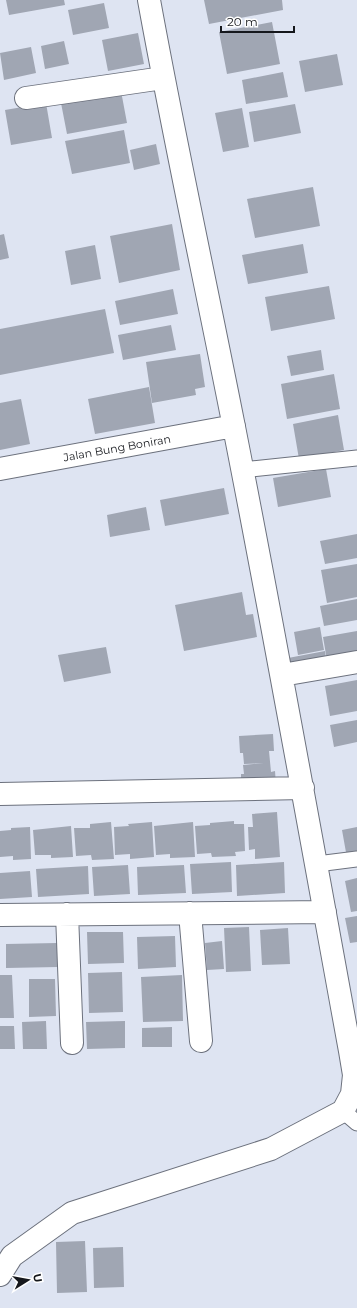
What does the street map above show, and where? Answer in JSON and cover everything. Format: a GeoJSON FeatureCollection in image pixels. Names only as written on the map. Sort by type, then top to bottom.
{"type":"FeatureCollection","features":[{"type":"Feature","properties":{"kind":"street"},"geometry":{"type":"LineString","coordinates":[[0,1275],[12,1256],[72,1213],[271,1149],[350,1117],[354,1075],[317,864],[234,426],[163,78],[149,0]]}},
{"type":"Feature","properties":{"kind":"street"},"geometry":{"type":"LineString","coordinates":[[26,98],[163,78]]}},
{"type":"Feature","properties":{"kind":"street","name":"Jalan Bung Boniran"},"geometry":{"type":"LineString","coordinates":[[0,469],[234,426]]}},
{"type":"Feature","properties":{"kind":"street"},"geometry":{"type":"LineString","coordinates":[[282,675],[357,662]]}},
{"type":"Feature","properties":{"kind":"street"},"geometry":{"type":"LineString","coordinates":[[0,794],[303,788]]}},
{"type":"Feature","properties":{"kind":"street"},"geometry":{"type":"LineString","coordinates":[[0,915],[325,912]]}},
{"type":"Feature","properties":{"kind":"street"},"geometry":{"type":"LineString","coordinates":[[190,913],[201,1041]]}},
{"type":"Feature","properties":{"kind":"street"},"geometry":{"type":"LineString","coordinates":[[67,914],[72,1043]]}},
{"type":"Feature","properties":{"kind":"lane"},"geometry":{"type":"LineString","coordinates":[[242,470],[357,458]]}},
{"type":"Feature","properties":{"kind":"lane"},"geometry":{"type":"LineString","coordinates":[[317,864],[357,859]]}},
{"type":"Feature","properties":{"kind":"building"},"geometry":{"type":"Polygon","coordinates":[[[6,0],[64,0],[65,5],[9,15],[6,0]]]}},
{"type":"Feature","properties":{"kind":"building"},"geometry":{"type":"Polygon","coordinates":[[[204,0],[282,0],[283,10],[209,24],[204,0]]]}},
{"type":"Feature","properties":{"kind":"building"},"geometry":{"type":"Polygon","coordinates":[[[104,3],[109,28],[73,35],[68,10],[104,3]]]}},
{"type":"Feature","properties":{"kind":"building"},"geometry":{"type":"Polygon","coordinates":[[[272,22],[280,64],[227,74],[219,32],[272,22]]]}},
{"type":"Feature","properties":{"kind":"building"},"geometry":{"type":"Polygon","coordinates":[[[138,33],[144,64],[108,71],[102,40],[138,33]]]}},
{"type":"Feature","properties":{"kind":"building"},"geometry":{"type":"Polygon","coordinates":[[[64,41],[69,64],[45,69],[41,46],[64,41]]]}},
{"type":"Feature","properties":{"kind":"building"},"geometry":{"type":"Polygon","coordinates":[[[31,47],[36,73],[4,80],[0,53],[31,47]]]}},
{"type":"Feature","properties":{"kind":"building"},"geometry":{"type":"Polygon","coordinates":[[[337,54],[343,85],[305,92],[299,61],[337,54]]]}},
{"type":"Feature","properties":{"kind":"building"},"geometry":{"type":"Polygon","coordinates":[[[283,72],[288,97],[246,104],[242,80],[283,72]]]}},
{"type":"Feature","properties":{"kind":"building"},"geometry":{"type":"Polygon","coordinates":[[[121,91],[127,123],[67,134],[61,103],[121,91]]]}},
{"type":"Feature","properties":{"kind":"building"},"geometry":{"type":"Polygon","coordinates":[[[46,103],[52,138],[11,145],[5,110],[46,103]]]}},
{"type":"Feature","properties":{"kind":"building"},"geometry":{"type":"Polygon","coordinates":[[[295,104],[301,133],[254,142],[249,112],[295,104]]]}},
{"type":"Feature","properties":{"kind":"building"},"geometry":{"type":"Polygon","coordinates":[[[242,108],[249,147],[223,152],[215,113],[242,108]]]}},
{"type":"Feature","properties":{"kind":"building"},"geometry":{"type":"Polygon","coordinates":[[[124,130],[130,163],[72,174],[65,141],[124,130]]]}},
{"type":"Feature","properties":{"kind":"building"},"geometry":{"type":"Polygon","coordinates":[[[156,144],[160,164],[134,170],[130,150],[156,144]]]}},
{"type":"Feature","properties":{"kind":"building"},"geometry":{"type":"Polygon","coordinates":[[[313,187],[320,226],[255,238],[247,199],[313,187]]]}},
{"type":"Feature","properties":{"kind":"building"},"geometry":{"type":"Polygon","coordinates":[[[172,224],[180,270],[119,283],[110,236],[172,224]]]}},
{"type":"Feature","properties":{"kind":"building"},"geometry":{"type":"Polygon","coordinates":[[[4,234],[9,258],[0,260],[0,235],[4,234]]]}},
{"type":"Feature","properties":{"kind":"building"},"geometry":{"type":"Polygon","coordinates":[[[303,244],[308,273],[248,284],[242,255],[303,244]]]}},
{"type":"Feature","properties":{"kind":"building"},"geometry":{"type":"Polygon","coordinates":[[[95,245],[101,279],[71,285],[65,251],[95,245]]]}},
{"type":"Feature","properties":{"kind":"building"},"geometry":{"type":"Polygon","coordinates":[[[329,286],[335,319],[271,331],[265,297],[329,286]]]}},
{"type":"Feature","properties":{"kind":"building"},"geometry":{"type":"Polygon","coordinates":[[[173,289],[178,314],[120,325],[115,301],[173,289]]]}},
{"type":"Feature","properties":{"kind":"building"},"geometry":{"type":"Polygon","coordinates":[[[105,309],[114,353],[0,375],[0,329],[105,309]]]}},
{"type":"Feature","properties":{"kind":"building"},"geometry":{"type":"Polygon","coordinates":[[[171,325],[176,350],[123,360],[118,335],[171,325]]]}},
{"type":"Feature","properties":{"kind":"building"},"geometry":{"type":"Polygon","coordinates":[[[321,350],[324,370],[291,376],[287,356],[321,350]]]}},
{"type":"Feature","properties":{"kind":"building"},"geometry":{"type":"Polygon","coordinates":[[[200,354],[205,387],[195,389],[196,395],[152,403],[146,362],[200,354]]]}},
{"type":"Feature","properties":{"kind":"building"},"geometry":{"type":"Polygon","coordinates":[[[334,374],[340,409],[287,419],[281,384],[334,374]]]}},
{"type":"Feature","properties":{"kind":"building"},"geometry":{"type":"Polygon","coordinates":[[[149,387],[155,423],[95,434],[88,399],[149,387]]]}},
{"type":"Feature","properties":{"kind":"building"},"geometry":{"type":"Polygon","coordinates":[[[21,399],[30,444],[0,450],[0,403],[21,399]]]}},
{"type":"Feature","properties":{"kind":"building"},"geometry":{"type":"Polygon","coordinates":[[[338,415],[344,450],[299,459],[293,424],[338,415]]]}},
{"type":"Feature","properties":{"kind":"building"},"geometry":{"type":"Polygon","coordinates":[[[326,469],[331,497],[278,507],[273,478],[326,469]]]}},
{"type":"Feature","properties":{"kind":"building"},"geometry":{"type":"Polygon","coordinates":[[[224,488],[229,514],[165,526],[160,500],[224,488]]]}},
{"type":"Feature","properties":{"kind":"building"},"geometry":{"type":"Polygon","coordinates":[[[146,507],[150,530],[110,537],[107,515],[146,507]]]}},
{"type":"Feature","properties":{"kind":"building"},"geometry":{"type":"Polygon","coordinates":[[[357,534],[357,558],[325,564],[320,541],[357,534]]]}},
{"type":"Feature","properties":{"kind":"building"},"geometry":{"type":"Polygon","coordinates":[[[357,564],[357,597],[327,603],[321,570],[357,564]]]}},
{"type":"Feature","properties":{"kind":"building"},"geometry":{"type":"Polygon","coordinates":[[[242,592],[246,615],[253,614],[257,637],[184,651],[175,605],[242,592]]]}},
{"type":"Feature","properties":{"kind":"building"},"geometry":{"type":"Polygon","coordinates":[[[357,599],[357,620],[324,626],[320,606],[357,599]]]}},
{"type":"Feature","properties":{"kind":"building"},"geometry":{"type":"Polygon","coordinates":[[[320,627],[324,650],[298,655],[294,632],[320,627]]]}},
{"type":"Feature","properties":{"kind":"building"},"geometry":{"type":"Polygon","coordinates":[[[357,631],[357,661],[328,666],[323,637],[357,631]]]}},
{"type":"Feature","properties":{"kind":"building"},"geometry":{"type":"Polygon","coordinates":[[[106,647],[111,673],[64,682],[58,655],[106,647]]]}},
{"type":"Feature","properties":{"kind":"building"},"geometry":{"type":"Polygon","coordinates":[[[325,651],[327,666],[291,673],[288,658],[325,651]]]}},
{"type":"Feature","properties":{"kind":"building"},"geometry":{"type":"Polygon","coordinates":[[[357,680],[357,711],[330,716],[325,686],[357,680]]]}},
{"type":"Feature","properties":{"kind":"building"},"geometry":{"type":"Polygon","coordinates":[[[357,720],[357,742],[334,747],[330,725],[357,720]]]}},
{"type":"Feature","properties":{"kind":"building"},"geometry":{"type":"Polygon","coordinates":[[[273,734],[274,751],[269,751],[271,772],[275,771],[276,785],[241,787],[241,774],[244,774],[243,765],[264,763],[244,764],[243,753],[240,753],[239,736],[273,734]]]}},
{"type":"Feature","properties":{"kind":"building"},"geometry":{"type":"Polygon","coordinates":[[[277,812],[280,857],[255,859],[255,849],[249,850],[248,827],[253,827],[252,814],[277,812]]]}},
{"type":"Feature","properties":{"kind":"building"},"geometry":{"type":"Polygon","coordinates":[[[234,821],[234,824],[244,824],[245,851],[235,852],[236,856],[212,857],[211,853],[197,854],[195,826],[234,821]]]}},
{"type":"Feature","properties":{"kind":"building"},"geometry":{"type":"Polygon","coordinates":[[[111,822],[114,859],[92,860],[91,855],[76,856],[74,828],[90,828],[90,824],[111,822]]]}},
{"type":"Feature","properties":{"kind":"building"},"geometry":{"type":"Polygon","coordinates":[[[152,822],[154,857],[130,859],[130,854],[115,855],[114,827],[152,822]]]}},
{"type":"Feature","properties":{"kind":"building"},"geometry":{"type":"Polygon","coordinates":[[[193,822],[195,857],[170,858],[170,854],[156,855],[154,826],[193,822]]]}},
{"type":"Feature","properties":{"kind":"building"},"geometry":{"type":"Polygon","coordinates":[[[71,826],[73,857],[51,858],[51,855],[35,855],[33,830],[71,826]]]}},
{"type":"Feature","properties":{"kind":"building"},"geometry":{"type":"Polygon","coordinates":[[[30,827],[31,859],[13,860],[13,856],[0,857],[0,831],[11,830],[11,828],[30,827]]]}},
{"type":"Feature","properties":{"kind":"building"},"geometry":{"type":"Polygon","coordinates":[[[357,827],[357,856],[347,858],[342,830],[357,827]]]}},
{"type":"Feature","properties":{"kind":"building"},"geometry":{"type":"Polygon","coordinates":[[[231,862],[232,892],[192,894],[190,864],[231,862]]]}},
{"type":"Feature","properties":{"kind":"building"},"geometry":{"type":"Polygon","coordinates":[[[284,862],[285,893],[237,896],[236,865],[284,862]]]}},
{"type":"Feature","properties":{"kind":"building"},"geometry":{"type":"Polygon","coordinates":[[[128,865],[130,894],[94,896],[92,867],[128,865]]]}},
{"type":"Feature","properties":{"kind":"building"},"geometry":{"type":"Polygon","coordinates":[[[184,865],[186,893],[138,895],[137,867],[184,865]]]}},
{"type":"Feature","properties":{"kind":"building"},"geometry":{"type":"Polygon","coordinates":[[[88,866],[89,894],[38,897],[36,869],[88,866]]]}},
{"type":"Feature","properties":{"kind":"building"},"geometry":{"type":"Polygon","coordinates":[[[30,871],[32,897],[0,899],[0,873],[30,871]]]}},
{"type":"Feature","properties":{"kind":"building"},"geometry":{"type":"Polygon","coordinates":[[[357,878],[357,911],[351,912],[345,881],[357,878]]]}},
{"type":"Feature","properties":{"kind":"building"},"geometry":{"type":"Polygon","coordinates":[[[357,916],[357,942],[350,943],[345,918],[357,916]]]}},
{"type":"Feature","properties":{"kind":"building"},"geometry":{"type":"Polygon","coordinates":[[[249,927],[251,971],[226,972],[224,928],[249,927]]]}},
{"type":"Feature","properties":{"kind":"building"},"geometry":{"type":"Polygon","coordinates":[[[288,928],[290,964],[262,965],[260,930],[288,928]]]}},
{"type":"Feature","properties":{"kind":"building"},"geometry":{"type":"Polygon","coordinates":[[[87,932],[123,932],[124,963],[88,964],[87,932]]]}},
{"type":"Feature","properties":{"kind":"building"},"geometry":{"type":"Polygon","coordinates":[[[175,936],[176,967],[138,969],[137,937],[175,936]]]}},
{"type":"Feature","properties":{"kind":"building"},"geometry":{"type":"Polygon","coordinates":[[[222,941],[224,969],[207,970],[205,943],[222,941]]]}},
{"type":"Feature","properties":{"kind":"building"},"geometry":{"type":"Polygon","coordinates":[[[57,943],[58,967],[6,968],[6,944],[57,943]]]}},
{"type":"Feature","properties":{"kind":"building"},"geometry":{"type":"Polygon","coordinates":[[[122,972],[123,1012],[89,1013],[88,973],[122,972]]]}},
{"type":"Feature","properties":{"kind":"building"},"geometry":{"type":"Polygon","coordinates":[[[0,975],[12,975],[14,1018],[0,1018],[0,975]]]}},
{"type":"Feature","properties":{"kind":"building"},"geometry":{"type":"Polygon","coordinates":[[[182,975],[183,1021],[143,1022],[141,977],[182,975]]]}},
{"type":"Feature","properties":{"kind":"building"},"geometry":{"type":"Polygon","coordinates":[[[29,979],[55,979],[56,1016],[29,1017],[29,979]]]}},
{"type":"Feature","properties":{"kind":"building"},"geometry":{"type":"Polygon","coordinates":[[[46,1021],[47,1049],[23,1049],[22,1022],[46,1021]]]}},
{"type":"Feature","properties":{"kind":"building"},"geometry":{"type":"Polygon","coordinates":[[[125,1021],[125,1048],[87,1049],[86,1022],[125,1021]]]}},
{"type":"Feature","properties":{"kind":"building"},"geometry":{"type":"Polygon","coordinates":[[[0,1026],[14,1026],[15,1049],[0,1049],[0,1026]]]}},
{"type":"Feature","properties":{"kind":"building"},"geometry":{"type":"Polygon","coordinates":[[[172,1027],[172,1047],[142,1047],[142,1028],[172,1027]]]}},
{"type":"Feature","properties":{"kind":"building"},"geometry":{"type":"Polygon","coordinates":[[[85,1241],[87,1292],[57,1293],[56,1242],[85,1241]]]}},
{"type":"Feature","properties":{"kind":"building"},"geometry":{"type":"Polygon","coordinates":[[[123,1247],[124,1287],[94,1288],[93,1248],[123,1247]]]}}]}
